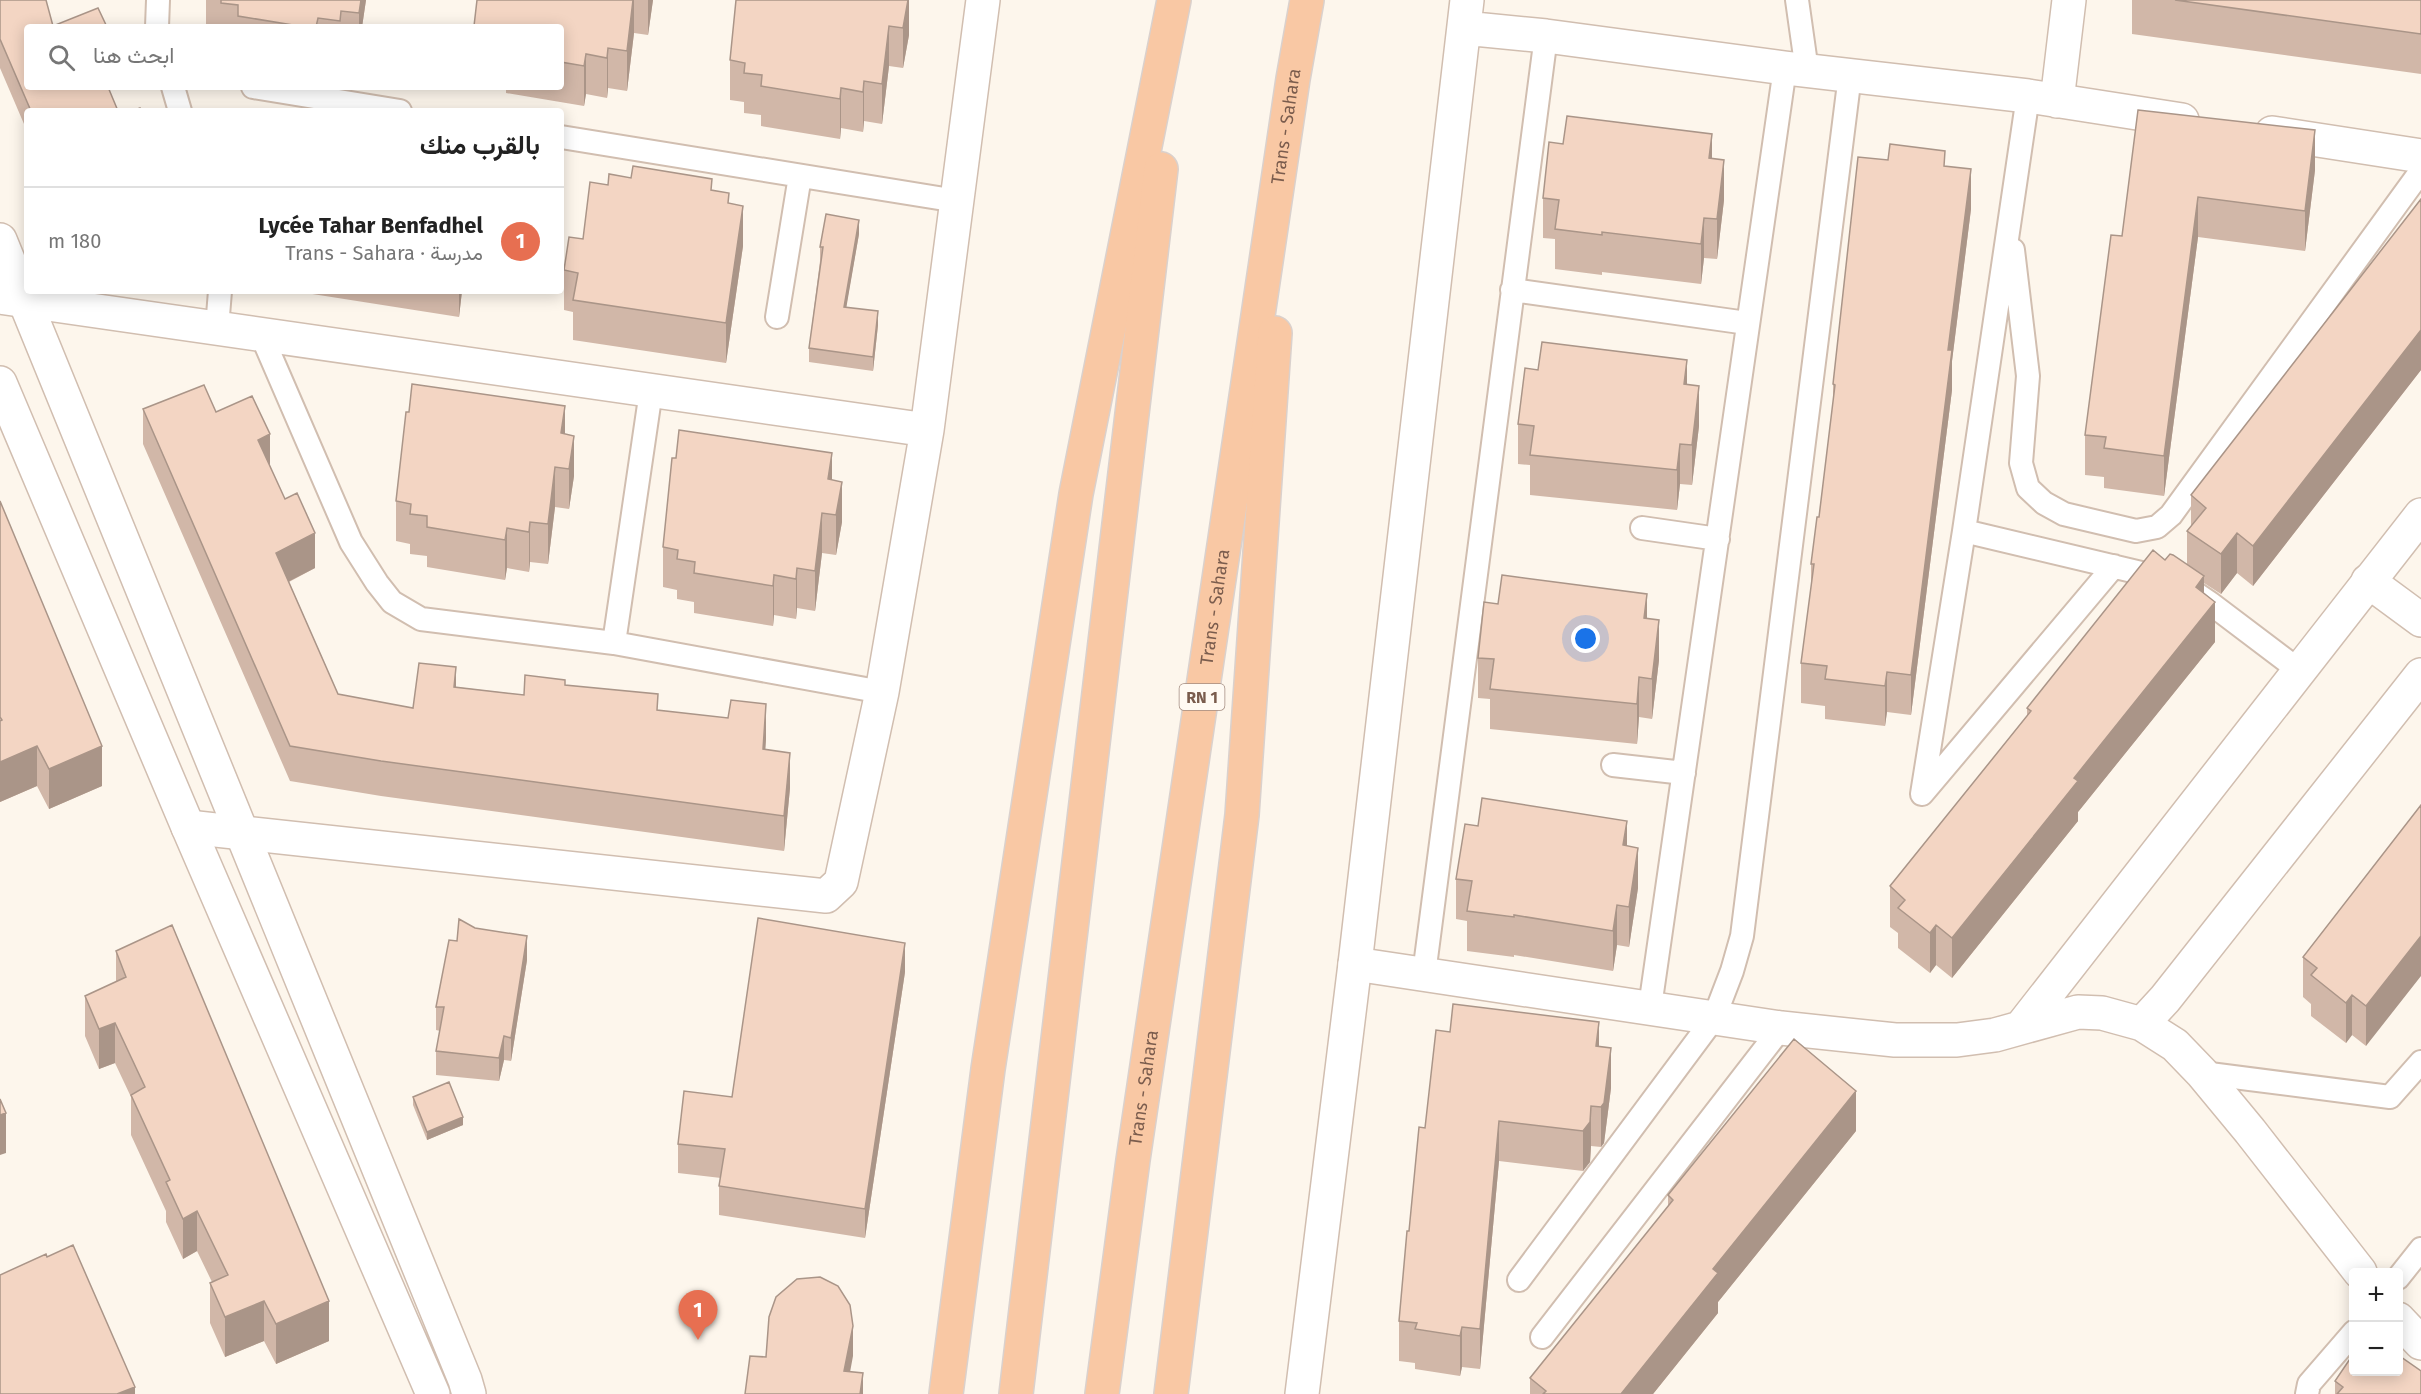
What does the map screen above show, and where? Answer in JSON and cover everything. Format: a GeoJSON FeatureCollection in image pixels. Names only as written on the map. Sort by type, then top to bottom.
{"type":"FeatureCollection","features":[{"type":"Feature","properties":{"kind":"highway"},"geometry":{"type":"LineString","coordinates":[[946,1394],[988,1069],[1076,494],[1174,0]]}},
{"type":"Feature","properties":{"kind":"highway"},"geometry":{"type":"LineString","coordinates":[[1016,1394],[1181,0]]}},
{"type":"Feature","properties":{"kind":"highway","name":"Trans - Sahara"},"geometry":{"type":"LineString","coordinates":[[1102,1394],[1133,1160],[1293,79],[1307,0]]}},
{"type":"Feature","properties":{"kind":"highway"},"geometry":{"type":"LineString","coordinates":[[1171,1394],[1242,815],[1293,79]]}},
{"type":"Feature","properties":{"kind":"street"},"geometry":{"type":"LineString","coordinates":[[188,827],[826,896],[841,882],[882,692],[927,430],[983,0]]}},
{"type":"Feature","properties":{"kind":"street"},"geometry":{"type":"LineString","coordinates":[[2043,98],[2069,0]]}},
{"type":"Feature","properties":{"kind":"street"},"geometry":{"type":"LineString","coordinates":[[1302,1394],[1355,964],[1466,14],[1546,36],[2043,98],[2210,124]]}},
{"type":"Feature","properties":{"kind":"street"},"geometry":{"type":"LineString","coordinates":[[2245,129],[2421,156]]}},
{"type":"Feature","properties":{"kind":"street"},"geometry":{"type":"LineString","coordinates":[[0,240],[13,298],[242,834],[469,1394]]}},
{"type":"Feature","properties":{"kind":"street"},"geometry":{"type":"LineString","coordinates":[[13,298],[927,430]]}},
{"type":"Feature","properties":{"kind":"street"},"geometry":{"type":"LineString","coordinates":[[0,383],[431,1393]]}},
{"type":"Feature","properties":{"kind":"street"},"geometry":{"type":"LineString","coordinates":[[2022,1026],[2421,515]]}},
{"type":"Feature","properties":{"kind":"street"},"geometry":{"type":"LineString","coordinates":[[2368,581],[2421,620]]}},
{"type":"Feature","properties":{"kind":"street"},"geometry":{"type":"LineString","coordinates":[[2142,1023],[2165,999],[2421,675]]}},
{"type":"Feature","properties":{"kind":"street"},"geometry":{"type":"LineString","coordinates":[[1355,964],[1781,1028],[1895,1040],[1957,1040],[1995,1035],[2078,1012],[2102,1013],[2142,1023],[2175,1045],[2202,1073],[2357,1268]]}},
{"type":"Feature","properties":{"kind":"street"},"geometry":{"type":"LineString","coordinates":[[2401,1322],[2421,1343]]}},
{"type":"Feature","properties":{"kind":"lane"},"geometry":{"type":"LineString","coordinates":[[156,24],[158,0]]}},
{"type":"Feature","properties":{"kind":"lane"},"geometry":{"type":"LineString","coordinates":[[1650,1007],[1747,323],[1796,69],[1797,0]]}},
{"type":"Feature","properties":{"kind":"lane"},"geometry":{"type":"LineString","coordinates":[[1424,975],[1546,36]]}},
{"type":"Feature","properties":{"kind":"lane"},"geometry":{"type":"LineString","coordinates":[[1519,1280],[1714,1018],[1732,971],[1742,936],[1850,75]]}},
{"type":"Feature","properties":{"kind":"lane"},"geometry":{"type":"LineString","coordinates":[[174,90],[179,108]]}},
{"type":"Feature","properties":{"kind":"lane"},"geometry":{"type":"LineString","coordinates":[[271,90],[382,108]]}},
{"type":"Feature","properties":{"kind":"lane"},"geometry":{"type":"LineString","coordinates":[[2043,98],[2010,219],[1922,794],[2114,566]]}},
{"type":"Feature","properties":{"kind":"lane"},"geometry":{"type":"LineString","coordinates":[[564,137],[957,201]]}},
{"type":"Feature","properties":{"kind":"lane"},"geometry":{"type":"LineString","coordinates":[[2010,219],[2028,376],[2021,463],[2028,488],[2044,503],[2064,514],[2136,531],[2157,527],[2171,515],[2421,171]]}},
{"type":"Feature","properties":{"kind":"lane"},"geometry":{"type":"LineString","coordinates":[[777,317],[800,176]]}},
{"type":"Feature","properties":{"kind":"lane"},"geometry":{"type":"LineString","coordinates":[[1512,290],[1747,323]]}},
{"type":"Feature","properties":{"kind":"lane"},"geometry":{"type":"LineString","coordinates":[[218,328],[220,294]]}},
{"type":"Feature","properties":{"kind":"lane"},"geometry":{"type":"LineString","coordinates":[[261,334],[351,542],[392,602],[421,619],[614,643],[882,692]]}},
{"type":"Feature","properties":{"kind":"lane"},"geometry":{"type":"LineString","coordinates":[[614,643],[651,391]]}},
{"type":"Feature","properties":{"kind":"lane"},"geometry":{"type":"LineString","coordinates":[[1641,528],[1718,539]]}},
{"type":"Feature","properties":{"kind":"lane"},"geometry":{"type":"LineString","coordinates":[[1964,531],[2179,582],[2300,671]]}},
{"type":"Feature","properties":{"kind":"lane"},"geometry":{"type":"LineString","coordinates":[[1613,765],[1684,773]]}},
{"type":"Feature","properties":{"kind":"lane"},"geometry":{"type":"LineString","coordinates":[[1542,1337],[1781,1028]]}},
{"type":"Feature","properties":{"kind":"lane"},"geometry":{"type":"LineString","coordinates":[[2202,1073],[2390,1097],[2421,1062]]}},
{"type":"Feature","properties":{"kind":"lane"},"geometry":{"type":"LineString","coordinates":[[2403,1272],[2421,1249]]}},
{"type":"Feature","properties":{"kind":"lane"},"geometry":{"type":"LineString","coordinates":[[2307,1394],[2309,1384],[2349,1338]]}},
{"type":"Feature","properties":{"kind":"building"},"geometry":{"type":"Polygon","coordinates":[[[0,0],[46,0],[52,24],[24,24],[24,90],[109,90],[117,108],[30,108],[0,39],[0,0]]]}},
{"type":"Feature","properties":{"kind":"building"},"geometry":{"type":"Polygon","coordinates":[[[221,0],[361,0],[359,13],[341,11],[340,21],[318,18],[317,24],[287,24],[238,16],[238,5],[221,3],[221,0]]]}},
{"type":"Feature","properties":{"kind":"building"},"geometry":{"type":"Polygon","coordinates":[[[477,0],[633,0],[627,51],[608,48],[607,58],[586,54],[584,66],[564,63],[564,24],[474,24],[477,0]]]}},
{"type":"Feature","properties":{"kind":"building"},"geometry":{"type":"Polygon","coordinates":[[[736,0],[908,0],[903,28],[889,26],[882,84],[864,81],[863,92],[841,88],[840,99],[761,86],[762,75],[744,73],[745,63],[730,60],[736,0]]]}},
{"type":"Feature","properties":{"kind":"building"},"geometry":{"type":"Polygon","coordinates":[[[2175,0],[2421,0],[2421,34],[2175,0]]]}},
{"type":"Feature","properties":{"kind":"building"},"geometry":{"type":"Polygon","coordinates":[[[98,8],[106,24],[58,24],[98,8]]]}},
{"type":"Feature","properties":{"kind":"building"},"geometry":{"type":"Polygon","coordinates":[[[2138,110],[2315,130],[2305,211],[2198,197],[2164,456],[2104,448],[2106,437],[2085,435],[2111,235],[2122,236],[2138,110]]]}},
{"type":"Feature","properties":{"kind":"building"},"geometry":{"type":"Polygon","coordinates":[[[1567,116],[1712,134],[1709,158],[1724,160],[1717,219],[1704,218],[1701,244],[1602,232],[1602,235],[1555,229],[1559,200],[1543,198],[1549,142],[1563,144],[1567,116]]]}},
{"type":"Feature","properties":{"kind":"building"},"geometry":{"type":"Polygon","coordinates":[[[1890,144],[1945,151],[1944,166],[1971,169],[1948,350],[1952,350],[1911,675],[1887,672],[1885,686],[1825,679],[1827,666],[1801,663],[1814,564],[1811,564],[1835,385],[1833,384],[1858,157],[1888,160],[1890,144]]]}},
{"type":"Feature","properties":{"kind":"building"},"geometry":{"type":"Polygon","coordinates":[[[633,166],[712,179],[711,190],[729,193],[728,203],[743,206],[726,323],[573,300],[578,273],[564,270],[569,237],[583,239],[590,182],[608,185],[609,174],[631,178],[633,166]]]}},
{"type":"Feature","properties":{"kind":"building"},"geometry":{"type":"Polygon","coordinates":[[[2421,199],[2421,330],[2253,546],[2237,533],[2221,554],[2187,531],[2206,508],[2191,495],[2421,199]]]}},
{"type":"Feature","properties":{"kind":"building"},"geometry":{"type":"Polygon","coordinates":[[[826,214],[859,220],[844,307],[878,311],[873,357],[809,348],[826,214]]]}},
{"type":"Feature","properties":{"kind":"building"},"geometry":{"type":"Polygon","coordinates":[[[1542,342],[1687,360],[1684,384],[1699,386],[1692,445],[1680,444],[1677,470],[1530,455],[1534,426],[1518,424],[1525,368],[1538,370],[1542,342]]]}},
{"type":"Feature","properties":{"kind":"building"},"geometry":{"type":"Polygon","coordinates":[[[412,384],[565,406],[561,433],[574,436],[569,469],[555,467],[548,524],[530,522],[529,532],[507,528],[505,540],[427,527],[427,516],[410,514],[411,504],[396,501],[406,412],[409,412],[412,384]]]}},
{"type":"Feature","properties":{"kind":"building"},"geometry":{"type":"Polygon","coordinates":[[[204,385],[216,412],[252,396],[270,434],[258,440],[285,499],[297,493],[315,533],[276,553],[338,694],[413,708],[419,663],[456,667],[454,687],[524,695],[525,675],[565,680],[565,685],[658,694],[657,710],[728,718],[731,700],[766,704],[763,749],[790,753],[784,816],[381,761],[290,746],[143,409],[204,385]]]}},
{"type":"Feature","properties":{"kind":"building"},"geometry":{"type":"Polygon","coordinates":[[[679,430],[832,453],[828,479],[842,482],[836,515],[822,513],[815,571],[797,568],[796,579],[774,575],[773,586],[694,573],[695,562],[677,559],[678,550],[663,547],[672,458],[676,458],[679,430]]]}},
{"type":"Feature","properties":{"kind":"building"},"geometry":{"type":"Polygon","coordinates":[[[0,501],[102,746],[49,769],[37,746],[0,762],[0,721],[2,720],[0,717],[0,501]]]}},
{"type":"Feature","properties":{"kind":"building"},"geometry":{"type":"Polygon","coordinates":[[[2153,550],[2165,560],[2170,554],[2173,555],[2204,576],[2196,587],[2215,602],[2074,778],[2078,781],[1952,938],[1936,925],[1930,933],[1898,908],[1905,900],[1890,886],[2031,711],[2027,708],[2153,550]]]}},
{"type":"Feature","properties":{"kind":"building"},"geometry":{"type":"Polygon","coordinates":[[[1502,575],[1647,594],[1644,618],[1659,620],[1652,679],[1639,677],[1637,704],[1490,689],[1494,659],[1478,658],[1484,602],[1498,604],[1502,575]]]}},
{"type":"Feature","properties":{"kind":"building"},"geometry":{"type":"Polygon","coordinates":[[[1482,798],[1627,821],[1623,845],[1638,848],[1629,907],[1617,905],[1613,931],[1514,915],[1514,917],[1467,911],[1472,881],[1456,879],[1465,824],[1478,826],[1482,798]]]}},
{"type":"Feature","properties":{"kind":"building"},"geometry":{"type":"Polygon","coordinates":[[[2421,805],[2421,936],[2366,1006],[2352,995],[2346,1003],[2311,975],[2317,968],[2303,957],[2421,805]]]}},
{"type":"Feature","properties":{"kind":"building"},"geometry":{"type":"Polygon","coordinates":[[[758,918],[905,943],[865,1209],[719,1186],[725,1149],[678,1144],[684,1091],[732,1097],[758,918]]]}},
{"type":"Feature","properties":{"kind":"building"},"geometry":{"type":"Polygon","coordinates":[[[459,919],[475,928],[527,936],[511,1038],[504,1036],[499,1058],[436,1051],[444,1007],[436,1007],[449,940],[457,941],[459,919]]]}},
{"type":"Feature","properties":{"kind":"building"},"geometry":{"type":"Polygon","coordinates":[[[172,925],[329,1301],[276,1324],[264,1301],[225,1317],[210,1283],[228,1275],[197,1211],[183,1219],[166,1182],[170,1180],[131,1095],[145,1087],[115,1023],[99,1029],[85,996],[126,977],[116,951],[172,925]]]}},
{"type":"Feature","properties":{"kind":"building"},"geometry":{"type":"Polygon","coordinates":[[[1453,1004],[1599,1022],[1596,1046],[1611,1048],[1604,1103],[1601,1107],[1591,1106],[1590,1122],[1583,1131],[1499,1121],[1480,1329],[1462,1327],[1460,1336],[1415,1329],[1417,1323],[1399,1321],[1419,1127],[1425,1128],[1436,1030],[1450,1032],[1453,1004]]]}},
{"type":"Feature","properties":{"kind":"building"},"geometry":{"type":"Polygon","coordinates":[[[1794,1039],[1856,1091],[1713,1269],[1718,1273],[1621,1394],[1543,1394],[1546,1391],[1530,1378],[1673,1200],[1668,1195],[1794,1039]]]}},
{"type":"Feature","properties":{"kind":"building"},"geometry":{"type":"Polygon","coordinates":[[[449,1082],[463,1117],[427,1132],[413,1097],[449,1082]]]}},
{"type":"Feature","properties":{"kind":"building"},"geometry":{"type":"Polygon","coordinates":[[[0,1099],[6,1113],[0,1115],[0,1099]]]}},
{"type":"Feature","properties":{"kind":"building"},"geometry":{"type":"Polygon","coordinates":[[[73,1245],[135,1387],[117,1394],[0,1394],[0,1275],[46,1254],[47,1257],[73,1245]]]}},
{"type":"Feature","properties":{"kind":"building"},"geometry":{"type":"Polygon","coordinates":[[[820,1277],[838,1286],[850,1305],[853,1326],[844,1371],[863,1373],[860,1394],[745,1394],[750,1356],[766,1357],[769,1317],[776,1297],[797,1279],[820,1277]]]}},
{"type":"Feature","properties":{"kind":"building"},"geometry":{"type":"Polygon","coordinates":[[[2403,1358],[2421,1371],[2421,1394],[2337,1394],[2343,1387],[2335,1381],[2349,1360],[2349,1376],[2403,1376],[2403,1358]]]}},
{"type":"Feature","properties":{"kind":"place","name":"Lycée Tahar Benfadhel"},"geometry":{"type":"Point","coordinates":[698,1340]}}]}
